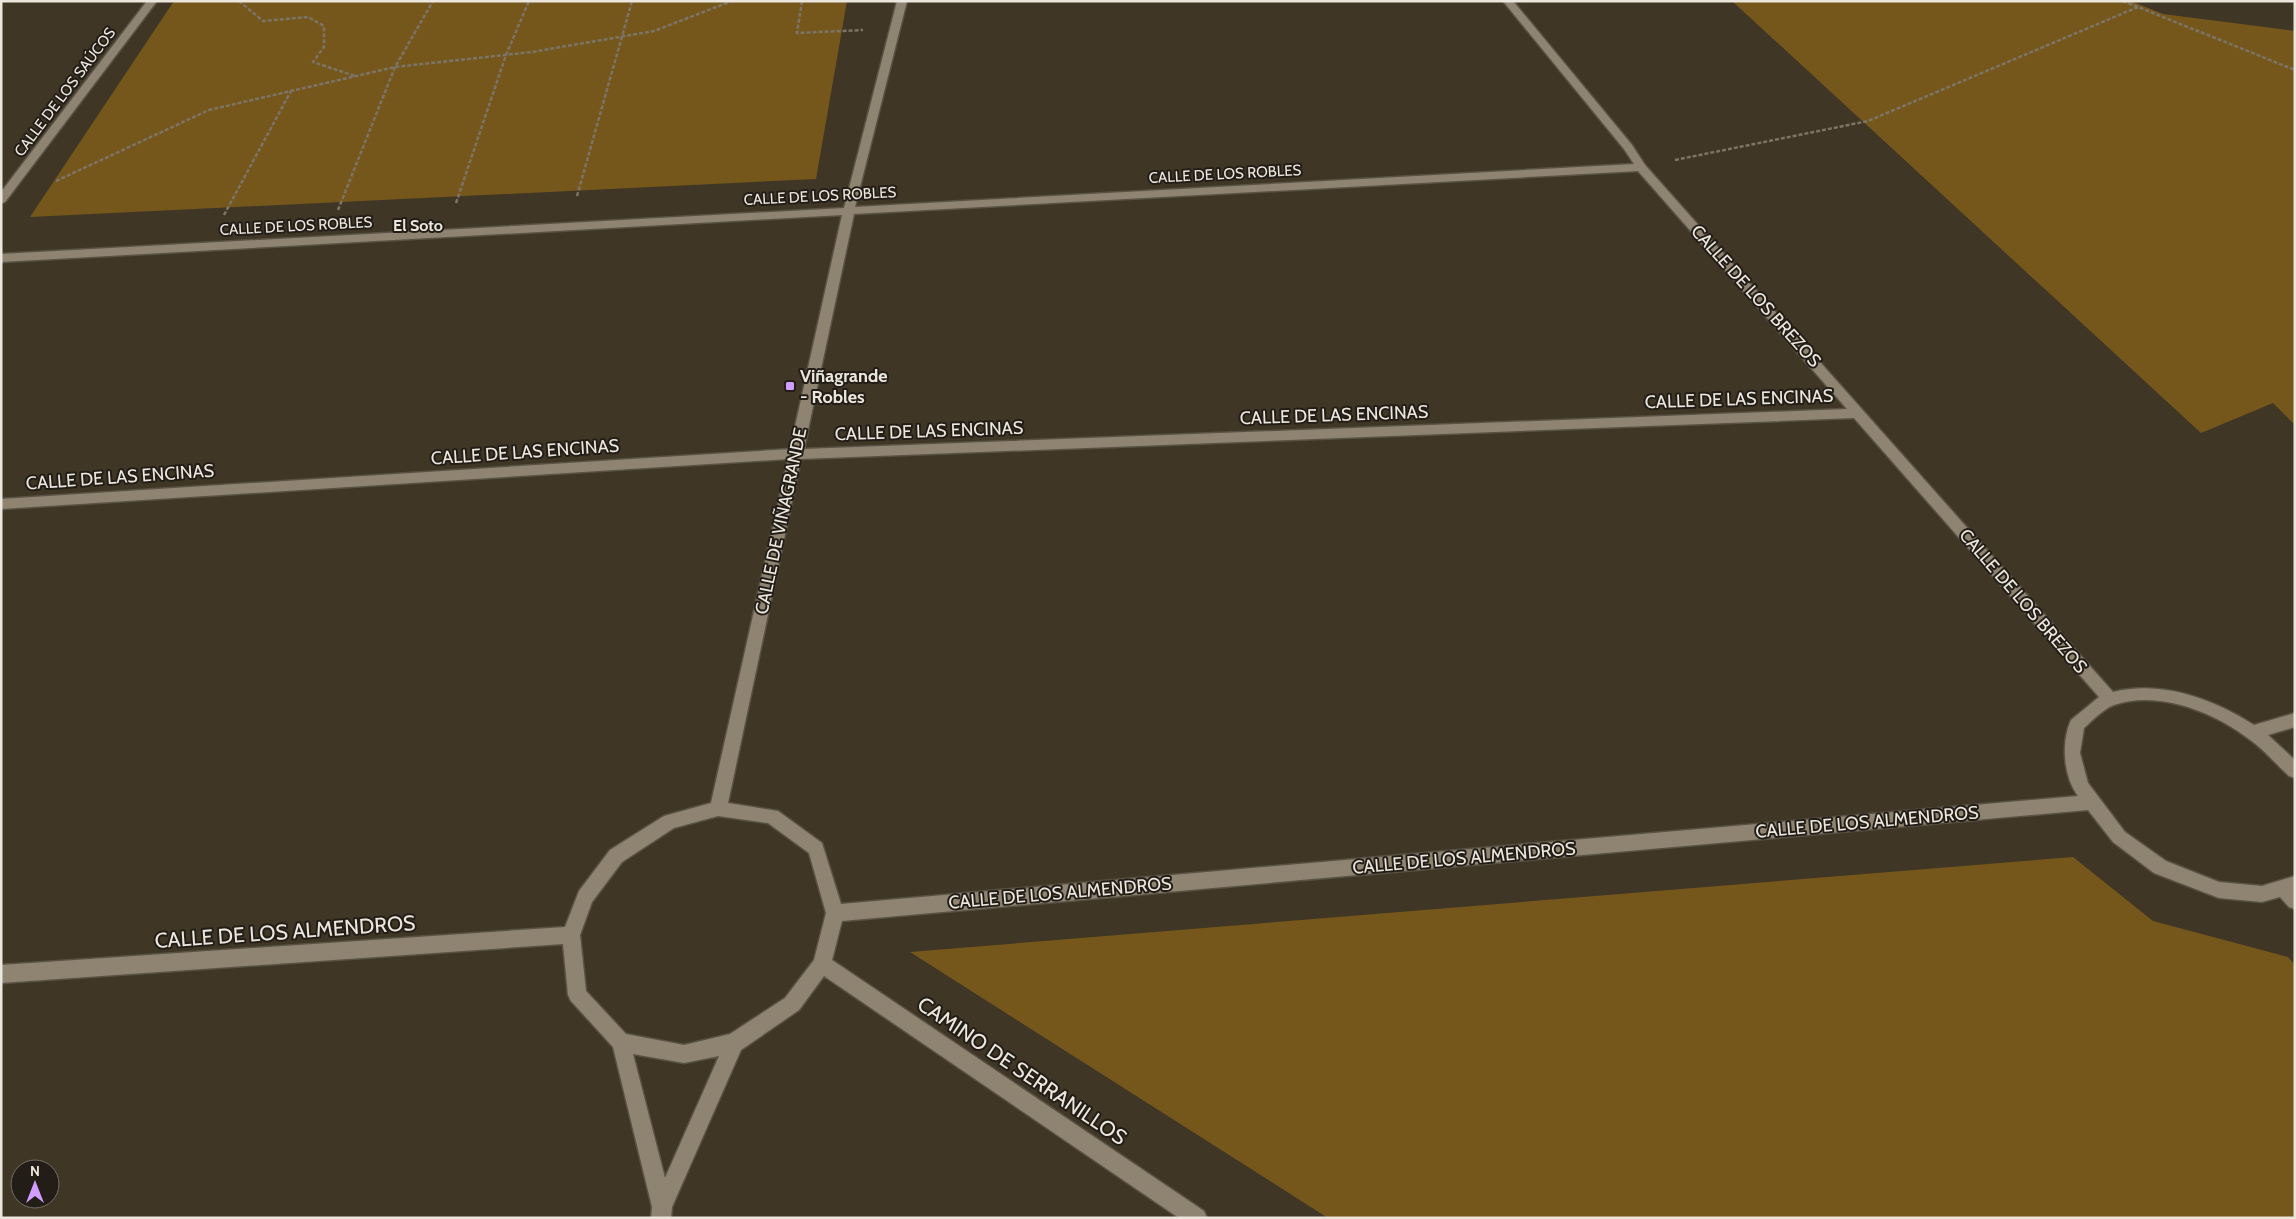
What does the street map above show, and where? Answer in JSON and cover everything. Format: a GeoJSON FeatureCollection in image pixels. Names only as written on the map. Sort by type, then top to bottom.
{"type":"FeatureCollection","features":[{"type":"Feature","properties":{"kind":"street","name":"CALLE DE LOS SAÚCOS"},"geometry":{"type":"LineString","coordinates":[[1,200],[152,1]]}},
{"type":"Feature","properties":{"kind":"street","name":"CALLE DE VIÑAGRANDE"},"geometry":{"type":"LineString","coordinates":[[718,808],[849,210],[902,1]]}},
{"type":"Feature","properties":{"kind":"street","name":"CALLE DE LOS BREZOS"},"geometry":{"type":"LineString","coordinates":[[1508,1],[1628,147],[1641,167],[1860,413],[1994,570],[2110,699]]}},
{"type":"Feature","properties":{"kind":"street","name":"CALLE DE LOS ROBLES"},"geometry":{"type":"LineString","coordinates":[[1,258],[1641,167]]}},
{"type":"Feature","properties":{"kind":"street","name":"CALLE DE LAS ENCINAS"},"geometry":{"type":"LineString","coordinates":[[1,504],[796,454],[1860,413]]}},
{"type":"Feature","properties":{"kind":"street"},"geometry":{"type":"LineString","coordinates":[[2295,771],[2253,732],[2213,710],[2184,700],[2144,693],[2110,699],[2077,724],[2072,753],[2080,786],[2119,837],[2160,867],[2219,890],[2262,894],[2289,886],[2295,901]]}},
{"type":"Feature","properties":{"kind":"street"},"geometry":{"type":"LineString","coordinates":[[2253,732],[2295,720]]}},
{"type":"Feature","properties":{"kind":"street","name":"CALLE DE LOS ALMENDROS"},"geometry":{"type":"LineString","coordinates":[[835,913],[2092,802]]}},
{"type":"Feature","properties":{"kind":"street"},"geometry":{"type":"LineString","coordinates":[[621,1042],[684,1054],[734,1043],[792,1004],[822,964],[835,913],[816,848],[772,816],[718,808],[670,821],[616,856],[585,897],[571,935],[577,995],[621,1042],[661,1212]]}},
{"type":"Feature","properties":{"kind":"street","name":"CALLE DE LOS ALMENDROS"},"geometry":{"type":"LineString","coordinates":[[1,974],[571,935]]}},
{"type":"Feature","properties":{"kind":"street","name":"CAMINO DE SERRANILLOS"},"geometry":{"type":"LineString","coordinates":[[822,964],[1197,1218]]}},
{"type":"Feature","properties":{"kind":"street"},"geometry":{"type":"LineString","coordinates":[[661,1212],[734,1043]]}},
{"type":"Feature","properties":{"kind":"path"},"geometry":{"type":"LineString","coordinates":[[239,1],[263,21],[308,17],[324,26],[324,47],[313,62],[356,76]]}},
{"type":"Feature","properties":{"kind":"path"},"geometry":{"type":"LineString","coordinates":[[326,239],[395,67],[433,1]]}},
{"type":"Feature","properties":{"kind":"path"},"geometry":{"type":"LineString","coordinates":[[446,232],[506,55],[529,1]]}},
{"type":"Feature","properties":{"kind":"path"},"geometry":{"type":"LineString","coordinates":[[569,226],[632,1]]}},
{"type":"Feature","properties":{"kind":"path"},"geometry":{"type":"LineString","coordinates":[[56,181],[209,110],[395,67],[506,55],[654,31],[732,1]]}},
{"type":"Feature","properties":{"kind":"path"},"geometry":{"type":"LineString","coordinates":[[802,1],[797,33],[895,28]]}},
{"type":"Feature","properties":{"kind":"path"},"geometry":{"type":"LineString","coordinates":[[2123,1],[2295,70]]}},
{"type":"Feature","properties":{"kind":"path"},"geometry":{"type":"LineString","coordinates":[[1641,167],[1868,120],[2138,7]]}},
{"type":"Feature","properties":{"kind":"path"},"geometry":{"type":"LineString","coordinates":[[207,246],[291,91]]}},
{"type":"Feature","properties":{"kind":"shaded area"},"geometry":{"type":"Polygon","coordinates":[[[174,1],[847,1],[816,179],[30,217],[174,1]]]}},
{"type":"Feature","properties":{"kind":"shaded area"},"geometry":{"type":"Polygon","coordinates":[[[1732,1],[2131,1],[2163,14],[2295,31],[2295,425],[2273,403],[2201,433],[1732,1]]]}},
{"type":"Feature","properties":{"kind":"shaded area"},"geometry":{"type":"Polygon","coordinates":[[[2073,857],[2153,921],[2288,957],[2295,965],[2295,1218],[1328,1218],[910,952],[2073,857]]]}},
{"type":"Feature","properties":{"kind":"place","name":"Viñagrande - Robles"},"geometry":{"type":"Point","coordinates":[790,386]}},
{"type":"Feature","properties":{"kind":"district","name":"El Soto"},"geometry":{"type":"Point","coordinates":[418,225]}}]}
